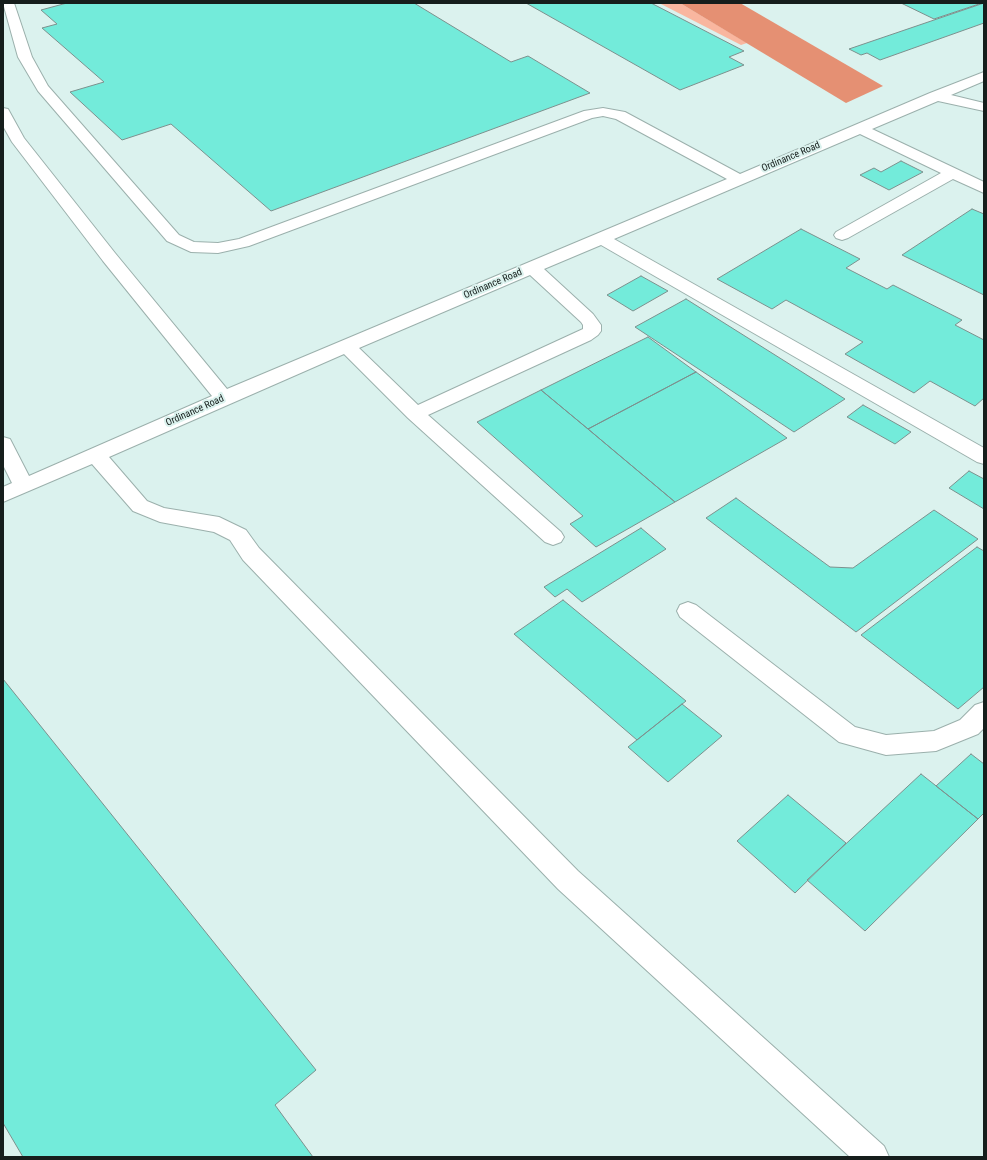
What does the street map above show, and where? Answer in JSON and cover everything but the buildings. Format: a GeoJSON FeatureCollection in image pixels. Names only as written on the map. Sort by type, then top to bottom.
{"type":"FeatureCollection","features":[{"type":"Feature","properties":{"kind":"street"},"geometry":{"type":"LineString","coordinates":[[8,3],[25,57],[43,88],[173,238],[191,247],[218,248],[242,243],[589,114],[603,112],[620,115],[739,179]]}},
{"type":"Feature","properties":{"kind":"street","name":"Ordinance Road"},"geometry":{"type":"LineString","coordinates":[[3,495],[224,398],[984,76]]}},
{"type":"Feature","properties":{"kind":"street"},"geometry":{"type":"LineString","coordinates":[[935,96],[984,107]]}},
{"type":"Feature","properties":{"kind":"street"},"geometry":{"type":"LineString","coordinates":[[3,112],[17,139],[109,257],[224,398]]}},
{"type":"Feature","properties":{"kind":"street"},"geometry":{"type":"LineString","coordinates":[[859,128],[984,188]]}},
{"type":"Feature","properties":{"kind":"street"},"geometry":{"type":"LineString","coordinates":[[842,235],[952,173]]}},
{"type":"Feature","properties":{"kind":"street"},"geometry":{"type":"LineString","coordinates":[[601,238],[984,457]]}},
{"type":"Feature","properties":{"kind":"street"},"geometry":{"type":"LineString","coordinates":[[415,414],[585,336],[592,331],[592,325],[587,318],[532,267]]}},
{"type":"Feature","properties":{"kind":"street"},"geometry":{"type":"LineString","coordinates":[[347,346],[415,414],[553,537]]}},
{"type":"Feature","properties":{"kind":"street"},"geometry":{"type":"LineString","coordinates":[[3,444],[23,486]]}},
{"type":"Feature","properties":{"kind":"street"},"geometry":{"type":"LineString","coordinates":[[96,455],[140,506],[160,515],[219,525],[238,535],[251,554],[568,880],[873,1157]]}},
{"type":"Feature","properties":{"kind":"street"},"geometry":{"type":"LineString","coordinates":[[688,611],[848,735],[886,745],[936,741],[969,727],[984,712]]}},
{"type":"Feature","properties":{"kind":"shaded area"},"geometry":{"type":"Polygon","coordinates":[[[659,3],[680,3],[747,43],[741,45],[659,3]]]}},
{"type":"Feature","properties":{"kind":"shaded area"},"geometry":{"type":"Polygon","coordinates":[[[680,3],[740,3],[883,86],[846,103],[680,3]]]}}]}
